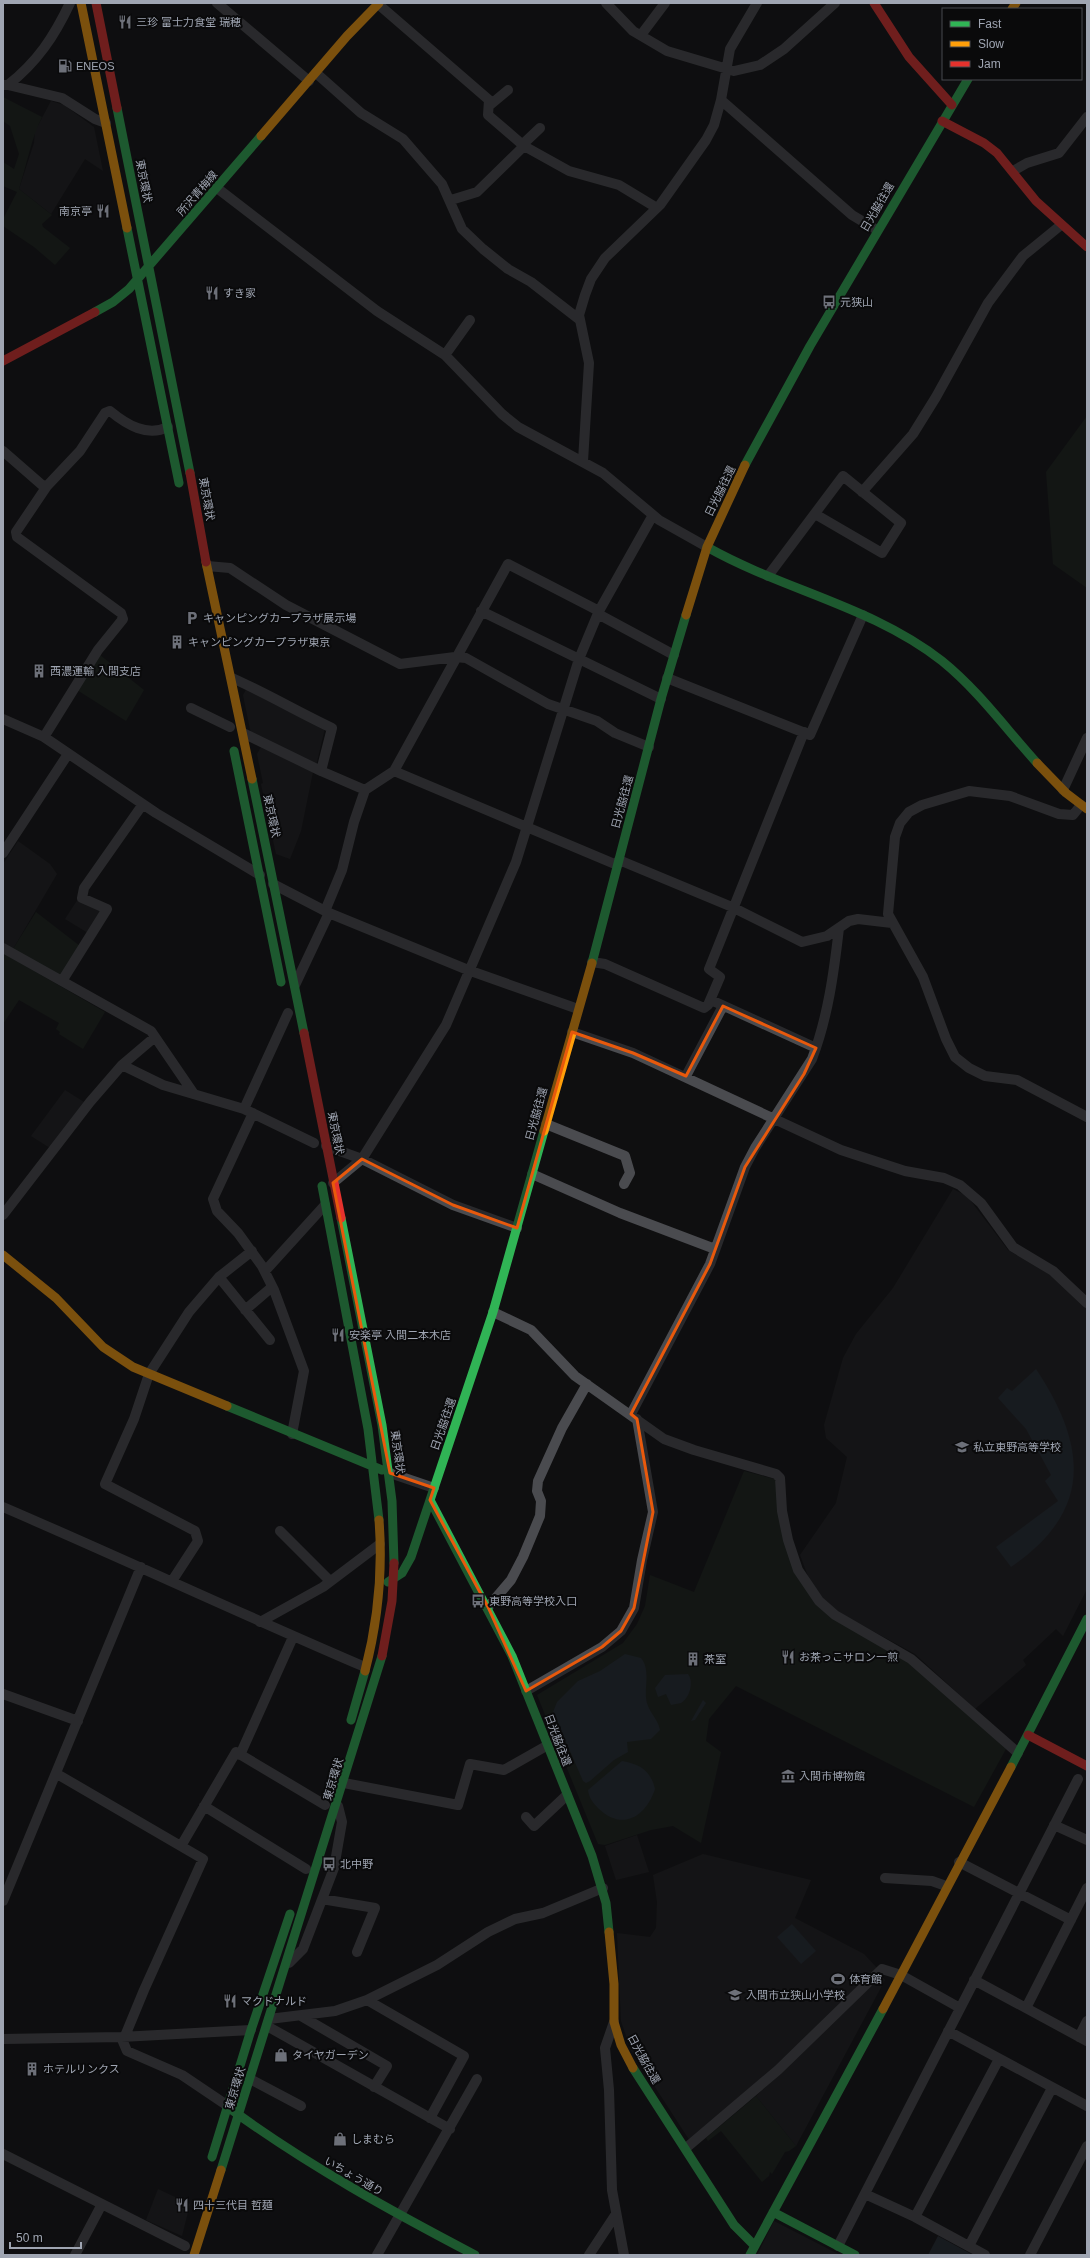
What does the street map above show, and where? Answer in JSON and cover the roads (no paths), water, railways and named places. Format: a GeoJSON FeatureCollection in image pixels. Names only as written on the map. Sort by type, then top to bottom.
{"type":"FeatureCollection","features":[{"type":"Feature","properties":{"kind":"main road"},"geometry":{"type":"LineString","coordinates":[[81,3],[182,494]]}},
{"type":"Feature","properties":{"kind":"main road","name":"東京環状"},"geometry":{"type":"LineString","coordinates":[[96,3],[148,268],[181,424],[207,566],[232,678],[274,885],[379,1411],[390,1473],[394,1579],[389,1619],[378,1672],[338,1804],[194,2255]]}},
{"type":"Feature","properties":{"kind":"main road","name":"所沢青梅線"},"geometry":{"type":"LineString","coordinates":[[3,361],[113,302],[137,280],[218,188],[364,17],[378,3]]}},
{"type":"Feature","properties":{"kind":"main road"},"geometry":{"type":"LineString","coordinates":[[874,3],[916,66],[952,105]]}},
{"type":"Feature","properties":{"kind":"main road","name":"日光脇往還"},"geometry":{"type":"LineString","coordinates":[[755,2246],[734,2225],[686,2148],[631,2065],[619,2040],[614,2022],[609,1927],[603,1888],[526,1691],[488,1607],[430,1500],[493,1312],[592,962],[661,699],[707,548],[735,484],[810,346],[877,230],[967,80]]}},
{"type":"Feature","properties":{"kind":"main road"},"geometry":{"type":"LineString","coordinates":[[942,121],[984,143],[1005,161],[1036,201],[1087,247]]}},
{"type":"Feature","properties":{"kind":"main road"},"geometry":{"type":"LineString","coordinates":[[707,548],[735,562],[863,615],[912,641],[958,675],[994,712],[1031,758],[1063,790],[1084,807]]}},
{"type":"Feature","properties":{"kind":"main road"},"geometry":{"type":"LineString","coordinates":[[226,712],[283,990]]}},
{"type":"Feature","properties":{"kind":"main road"},"geometry":{"type":"LineString","coordinates":[[287,1009],[291,1029]]}},
{"type":"Feature","properties":{"kind":"main road","name":"東京環状"},"geometry":{"type":"LineString","coordinates":[[311,1128],[315,1147]]}},
{"type":"Feature","properties":{"kind":"main road"},"geometry":{"type":"LineString","coordinates":[[320,1174],[374,1468],[380,1544],[380,1584],[376,1612],[365,1667],[348,1731]]}},
{"type":"Feature","properties":{"kind":"main road"},"geometry":{"type":"LineString","coordinates":[[3,1255],[56,1298],[103,1347],[133,1367],[374,1468],[390,1473]]}},
{"type":"Feature","properties":{"kind":"main road"},"geometry":{"type":"LineString","coordinates":[[380,1584],[394,1579],[402,1572],[411,1557],[430,1500]]}},
{"type":"Feature","properties":{"kind":"main road"},"geometry":{"type":"LineString","coordinates":[[750,2255],[901,1975],[946,1886],[1028,1735],[1087,1619]]}},
{"type":"Feature","properties":{"kind":"main road"},"geometry":{"type":"LineString","coordinates":[[1028,1735],[1087,1766]]}},
{"type":"Feature","properties":{"kind":"main road","name":"東京環状"},"geometry":{"type":"LineString","coordinates":[[210,2164],[251,2030],[306,1869],[318,1826]]}},
{"type":"Feature","properties":{"kind":"main road","name":"いちょう通り"},"geometry":{"type":"LineString","coordinates":[[228,2106],[274,2141],[328,2176],[475,2255]]}},
{"type":"Feature","properties":{"kind":"main road"},"geometry":{"type":"LineString","coordinates":[[773,2212],[855,2255]]}},
{"type":"Feature","properties":{"kind":"street"},"geometry":{"type":"LineString","coordinates":[[5,85],[36,60],[62,19],[70,3]]}},
{"type":"Feature","properties":{"kind":"street"},"geometry":{"type":"LineString","coordinates":[[217,3],[309,81]]}},
{"type":"Feature","properties":{"kind":"street"},"geometry":{"type":"LineString","coordinates":[[378,3],[489,100],[490,105],[488,115],[523,146],[569,171],[619,185],[657,208]]}},
{"type":"Feature","properties":{"kind":"street"},"geometry":{"type":"LineString","coordinates":[[606,3],[633,31],[667,51],[734,72],[760,65],[784,49],[835,3]]}},
{"type":"Feature","properties":{"kind":"street"},"geometry":{"type":"LineString","coordinates":[[641,35],[665,3]]}},
{"type":"Feature","properties":{"kind":"street"},"geometry":{"type":"LineString","coordinates":[[583,461],[589,363],[580,320],[580,308],[591,280],[605,258],[657,208],[706,140],[714,125],[721,100],[730,49],[734,39],[757,3]]}},
{"type":"Feature","properties":{"kind":"street"},"geometry":{"type":"LineString","coordinates":[[316,73],[361,113],[404,139],[442,184],[451,200],[462,229],[483,249],[508,269],[531,282],[580,320]]}},
{"type":"Feature","properties":{"kind":"street"},"geometry":{"type":"LineString","coordinates":[[5,85],[62,98],[95,119],[106,123]]}},
{"type":"Feature","properties":{"kind":"street"},"geometry":{"type":"LineString","coordinates":[[490,105],[508,90]]}},
{"type":"Feature","properties":{"kind":"street"},"geometry":{"type":"LineString","coordinates":[[721,100],[852,215],[877,230]]}},
{"type":"Feature","properties":{"kind":"street"},"geometry":{"type":"LineString","coordinates":[[1013,171],[1027,163],[1059,153],[1087,117]]}},
{"type":"Feature","properties":{"kind":"street"},"geometry":{"type":"LineString","coordinates":[[451,200],[477,192],[540,128]]}},
{"type":"Feature","properties":{"kind":"street"},"geometry":{"type":"LineString","coordinates":[[218,188],[377,311],[445,355],[502,414],[518,427],[603,473],[654,515],[707,548]]}},
{"type":"Feature","properties":{"kind":"street"},"geometry":{"type":"LineString","coordinates":[[862,492],[913,434],[936,397],[992,297],[1023,256],[1061,225]]}},
{"type":"Feature","properties":{"kind":"street"},"geometry":{"type":"LineString","coordinates":[[445,355],[470,320]]}},
{"type":"Feature","properties":{"kind":"street"},"geometry":{"type":"LineString","coordinates":[[44,737],[98,650],[123,619],[121,613],[17,537],[16,532],[47,486],[80,451],[105,413],[110,411],[136,428],[148,431],[159,431],[168,427]]}},
{"type":"Feature","properties":{"kind":"street"},"geometry":{"type":"LineString","coordinates":[[3,451],[42,485],[47,486]]}},
{"type":"Feature","properties":{"kind":"street"},"geometry":{"type":"LineString","coordinates":[[768,576],[843,476],[901,523],[882,553],[815,514]]}},
{"type":"Feature","properties":{"kind":"street"},"geometry":{"type":"LineString","coordinates":[[333,1183],[362,1159],[446,1025],[468,970],[516,862],[579,659],[599,613],[654,515]]}},
{"type":"Feature","properties":{"kind":"street"},"geometry":{"type":"LineString","coordinates":[[294,986],[327,912],[342,870],[354,822],[365,790],[394,771],[455,657],[508,564],[674,655]]}},
{"type":"Feature","properties":{"kind":"street"},"geometry":{"type":"LineString","coordinates":[[207,566],[230,568],[286,605],[400,664],[455,657],[466,658],[548,704],[598,721],[615,733],[649,747]]}},
{"type":"Feature","properties":{"kind":"street"},"geometry":{"type":"LineString","coordinates":[[481,611],[661,699]]}},
{"type":"Feature","properties":{"kind":"street"},"geometry":{"type":"LineString","coordinates":[[668,678],[810,735],[863,615]]}},
{"type":"Feature","properties":{"kind":"street"},"geometry":{"type":"LineString","coordinates":[[232,678],[263,692],[294,711],[332,728],[320,771]]}},
{"type":"Feature","properties":{"kind":"street"},"geometry":{"type":"LineString","coordinates":[[191,708],[231,735]]}},
{"type":"Feature","properties":{"kind":"street"},"geometry":{"type":"LineString","coordinates":[[3,719],[44,737],[143,804],[274,885],[327,912],[468,970],[578,1009]]}},
{"type":"Feature","properties":{"kind":"street"},"geometry":{"type":"LineString","coordinates":[[592,962],[605,964],[704,1008],[708,1005],[720,977],[708,969],[804,732]]}},
{"type":"Feature","properties":{"kind":"street"},"geometry":{"type":"LineString","coordinates":[[243,734],[320,771],[365,790]]}},
{"type":"Feature","properties":{"kind":"street"},"geometry":{"type":"LineString","coordinates":[[1063,790],[1087,738]]}},
{"type":"Feature","properties":{"kind":"street"},"geometry":{"type":"LineString","coordinates":[[3,853],[68,754]]}},
{"type":"Feature","properties":{"kind":"street"},"geometry":{"type":"LineString","coordinates":[[394,771],[528,827],[732,907],[802,942],[827,936],[849,921],[858,919],[892,923]]}},
{"type":"Feature","properties":{"kind":"street"},"geometry":{"type":"LineString","coordinates":[[1084,807],[1073,815],[1059,814],[1010,796],[969,792],[922,805],[909,812],[900,823],[895,837],[888,914],[923,977],[946,1039],[955,1056],[969,1068],[985,1076],[1017,1080],[1087,1117]]}},
{"type":"Feature","properties":{"kind":"street"},"geometry":{"type":"LineString","coordinates":[[62,981],[107,909],[82,898],[84,888],[143,804]]}},
{"type":"Feature","properties":{"kind":"street"},"geometry":{"type":"LineString","coordinates":[[526,1691],[602,1647],[621,1630],[634,1608],[642,1560],[654,1512],[634,1417],[715,1249],[745,1167],[755,1148],[804,1074],[816,1048],[833,976],[839,928]]}},
{"type":"Feature","properties":{"kind":"street"},"geometry":{"type":"LineString","coordinates":[[3,948],[151,1031],[194,1094]]}},
{"type":"Feature","properties":{"kind":"street"},"geometry":{"type":"LineString","coordinates":[[711,1000],[816,1048]]}},
{"type":"Feature","properties":{"kind":"street"},"geometry":{"type":"LineString","coordinates":[[686,1076],[723,1006]]}},
{"type":"Feature","properties":{"kind":"street"},"geometry":{"type":"LineString","coordinates":[[287,1009],[249,1111],[213,1199],[217,1211],[252,1251],[265,1271],[304,1371],[292,1434]]}},
{"type":"Feature","properties":{"kind":"street"},"geometry":{"type":"LineString","coordinates":[[572,1032],[633,1053],[686,1076],[841,1150],[905,1171],[944,1178],[960,1185],[981,1203],[1013,1247],[1053,1271],[1087,1303]]}},
{"type":"Feature","properties":{"kind":"street"},"geometry":{"type":"LineString","coordinates":[[3,1215],[90,1102],[122,1065],[155,1037]]}},
{"type":"Feature","properties":{"kind":"street"},"geometry":{"type":"LineString","coordinates":[[122,1065],[163,1085],[249,1111],[315,1147]]}},
{"type":"Feature","properties":{"kind":"street"},"geometry":{"type":"LineString","coordinates":[[546,1124],[625,1156],[630,1173],[624,1184]]}},
{"type":"Feature","properties":{"kind":"street"},"geometry":{"type":"LineString","coordinates":[[326,1146],[362,1159],[453,1205],[517,1228]]}},
{"type":"Feature","properties":{"kind":"street"},"geometry":{"type":"LineString","coordinates":[[532,1174],[620,1213],[715,1249]]}},
{"type":"Feature","properties":{"kind":"street"},"geometry":{"type":"LineString","coordinates":[[265,1271],[325,1205]]}},
{"type":"Feature","properties":{"kind":"street"},"geometry":{"type":"LineString","coordinates":[[172,1581],[198,1541],[195,1531],[105,1484],[134,1419],[149,1374],[189,1312],[219,1277],[252,1251]]}},
{"type":"Feature","properties":{"kind":"street"},"geometry":{"type":"LineString","coordinates":[[219,1277],[270,1340]]}},
{"type":"Feature","properties":{"kind":"street"},"geometry":{"type":"LineString","coordinates":[[245,1310],[272,1287]]}},
{"type":"Feature","properties":{"kind":"street"},"geometry":{"type":"LineString","coordinates":[[493,1312],[517,1322],[530,1330],[566,1368],[664,1439],[694,1450],[776,1474],[780,1478],[782,1511],[788,1540],[798,1570],[819,1602],[835,1615],[911,1659],[1018,1753]]}},
{"type":"Feature","properties":{"kind":"street"},"geometry":{"type":"LineString","coordinates":[[488,1607],[511,1580],[523,1557],[540,1516],[541,1501],[537,1491],[538,1481],[562,1428],[587,1384]]}},
{"type":"Feature","properties":{"kind":"street"},"geometry":{"type":"LineString","coordinates":[[390,1473],[434,1488]]}},
{"type":"Feature","properties":{"kind":"street"},"geometry":{"type":"LineString","coordinates":[[3,1507],[141,1567],[293,1637],[365,1667]]}},
{"type":"Feature","properties":{"kind":"street"},"geometry":{"type":"LineString","coordinates":[[280,1531],[330,1581]]}},
{"type":"Feature","properties":{"kind":"street"},"geometry":{"type":"LineString","coordinates":[[260,1622],[330,1581],[380,1544]]}},
{"type":"Feature","properties":{"kind":"street"},"geometry":{"type":"LineString","coordinates":[[3,1900],[57,1774],[141,1567]]}},
{"type":"Feature","properties":{"kind":"street"},"geometry":{"type":"LineString","coordinates":[[240,1755],[293,1637]]}},
{"type":"Feature","properties":{"kind":"street"},"geometry":{"type":"LineString","coordinates":[[3,1694],[78,1721]]}},
{"type":"Feature","properties":{"kind":"street"},"geometry":{"type":"LineString","coordinates":[[344,1783],[458,1805],[470,1764],[504,1770],[548,1745]]}},
{"type":"Feature","properties":{"kind":"street"},"geometry":{"type":"LineString","coordinates":[[181,1846],[236,1752],[325,1805]]}},
{"type":"Feature","properties":{"kind":"street"},"geometry":{"type":"LineString","coordinates":[[57,1774],[203,1859],[123,2036],[126,2051],[182,2075],[228,2106]]}},
{"type":"Feature","properties":{"kind":"street"},"geometry":{"type":"LineString","coordinates":[[838,2246],[1078,1779]]}},
{"type":"Feature","properties":{"kind":"street"},"geometry":{"type":"LineString","coordinates":[[526,1817],[534,1826],[567,1795]]}},
{"type":"Feature","properties":{"kind":"street"},"geometry":{"type":"LineString","coordinates":[[287,1964],[303,1949],[334,1868],[342,1822],[338,1804]]}},
{"type":"Feature","properties":{"kind":"street"},"geometry":{"type":"LineString","coordinates":[[204,1806],[306,1869]]}},
{"type":"Feature","properties":{"kind":"street"},"geometry":{"type":"LineString","coordinates":[[1054,1825],[1087,1840]]}},
{"type":"Feature","properties":{"kind":"street"},"geometry":{"type":"LineString","coordinates":[[959,1862],[1071,1920]]}},
{"type":"Feature","properties":{"kind":"street"},"geometry":{"type":"LineString","coordinates":[[885,1878],[932,1881],[946,1886]]}},
{"type":"Feature","properties":{"kind":"street"},"geometry":{"type":"LineString","coordinates":[[268,2023],[335,2011],[367,2000],[437,1966],[488,1932],[515,1919],[543,1913],[603,1888]]}},
{"type":"Feature","properties":{"kind":"street"},"geometry":{"type":"LineString","coordinates":[[1026,2008],[1087,1888]]}},
{"type":"Feature","properties":{"kind":"street"},"geometry":{"type":"LineString","coordinates":[[322,1898],[375,1908],[357,1952]]}},
{"type":"Feature","properties":{"kind":"street"},"geometry":{"type":"LineString","coordinates":[[686,2148],[778,2070],[882,1969],[901,1975],[960,2008]]}},
{"type":"Feature","properties":{"kind":"street"},"geometry":{"type":"LineString","coordinates":[[974,1980],[1083,2039],[1087,2021]]}},
{"type":"Feature","properties":{"kind":"street"},"geometry":{"type":"LineString","coordinates":[[367,2000],[464,2056],[430,2118]]}},
{"type":"Feature","properties":{"kind":"street"},"geometry":{"type":"LineString","coordinates":[[301,2016],[387,2066],[374,2087]]}},
{"type":"Feature","properties":{"kind":"street"},"geometry":{"type":"LineString","coordinates":[[614,2022],[605,2048],[609,2090],[612,2190],[624,2255]]}},
{"type":"Feature","properties":{"kind":"street"},"geometry":{"type":"LineString","coordinates":[[268,2023],[374,2087],[450,2129]]}},
{"type":"Feature","properties":{"kind":"street"},"geometry":{"type":"LineString","coordinates":[[3,2039],[123,2036],[251,2030]]}},
{"type":"Feature","properties":{"kind":"street"},"geometry":{"type":"LineString","coordinates":[[948,2031],[1087,2106]]}},
{"type":"Feature","properties":{"kind":"street"},"geometry":{"type":"LineString","coordinates":[[915,2217],[999,2059]]}},
{"type":"Feature","properties":{"kind":"street"},"geometry":{"type":"LineString","coordinates":[[250,2079],[301,2106]]}},
{"type":"Feature","properties":{"kind":"street"},"geometry":{"type":"LineString","coordinates":[[377,2255],[450,2129],[477,2079]]}},
{"type":"Feature","properties":{"kind":"street"},"geometry":{"type":"LineString","coordinates":[[968,2246],[1052,2088]]}},
{"type":"Feature","properties":{"kind":"street"},"geometry":{"type":"LineString","coordinates":[[1030,2255],[1087,2146]]}},
{"type":"Feature","properties":{"kind":"street"},"geometry":{"type":"LineString","coordinates":[[3,2154],[185,2246]]}},
{"type":"Feature","properties":{"kind":"street"},"geometry":{"type":"LineString","coordinates":[[865,2194],[915,2217],[985,2255]]}},
{"type":"Feature","properties":{"kind":"street"},"geometry":{"type":"LineString","coordinates":[[76,2255],[102,2204]]}},
{"type":"Feature","properties":{"kind":"street"},"geometry":{"type":"LineString","coordinates":[[589,2255],[616,2214]]}},
{"type":"Feature","properties":{"kind":"place","name":"三珍 富士力食堂 瑞穂"},"geometry":{"type":"Point","coordinates":[125,22]}},
{"type":"Feature","properties":{"kind":"place","name":"ENEOS"},"geometry":{"type":"Point","coordinates":[65,66]}},
{"type":"Feature","properties":{"kind":"place","name":"南京亭"},"geometry":{"type":"Point","coordinates":[103,211]}},
{"type":"Feature","properties":{"kind":"place","name":"すき家"},"geometry":{"type":"Point","coordinates":[212,293]}},
{"type":"Feature","properties":{"kind":"place","name":"元狭山"},"geometry":{"type":"Point","coordinates":[829,302]}},
{"type":"Feature","properties":{"kind":"place","name":"キャンピングカープラザ展示場"},"geometry":{"type":"Point","coordinates":[192,618]}},
{"type":"Feature","properties":{"kind":"place","name":"キャンピングカープラザ東京"},"geometry":{"type":"Point","coordinates":[177,642]}},
{"type":"Feature","properties":{"kind":"place","name":"西濃運輸 入間支店"},"geometry":{"type":"Point","coordinates":[39,671]}},
{"type":"Feature","properties":{"kind":"place","name":"安楽亭 入間二本木店"},"geometry":{"type":"Point","coordinates":[338,1335]}},
{"type":"Feature","properties":{"kind":"place","name":"私立東野高等学校"},"geometry":{"type":"Point","coordinates":[962,1447]}},
{"type":"Feature","properties":{"kind":"place","name":"東野高等学校入口"},"geometry":{"type":"Point","coordinates":[478,1601]}},
{"type":"Feature","properties":{"kind":"place","name":"お茶っこサロン一煎"},"geometry":{"type":"Point","coordinates":[788,1657]}},
{"type":"Feature","properties":{"kind":"place","name":"茶室"},"geometry":{"type":"Point","coordinates":[693,1659]}},
{"type":"Feature","properties":{"kind":"place","name":"入間市博物館"},"geometry":{"type":"Point","coordinates":[788,1776]}},
{"type":"Feature","properties":{"kind":"place","name":"北中野"},"geometry":{"type":"Point","coordinates":[329,1864]}},
{"type":"Feature","properties":{"kind":"place","name":"体育館"},"geometry":{"type":"Point","coordinates":[838,1979]}},
{"type":"Feature","properties":{"kind":"place","name":"入間市立狭山小学校"},"geometry":{"type":"Point","coordinates":[735,1995]}},
{"type":"Feature","properties":{"kind":"place","name":"マクドナルド"},"geometry":{"type":"Point","coordinates":[230,2001]}},
{"type":"Feature","properties":{"kind":"place","name":"タイヤガーデン"},"geometry":{"type":"Point","coordinates":[281,2055]}},
{"type":"Feature","properties":{"kind":"place","name":"ホテルリンクス"},"geometry":{"type":"Point","coordinates":[32,2069]}},
{"type":"Feature","properties":{"kind":"place","name":"しまむら"},"geometry":{"type":"Point","coordinates":[340,2139]}},
{"type":"Feature","properties":{"kind":"place","name":"四十三代目 哲麺"},"geometry":{"type":"Point","coordinates":[182,2205]}}]}
